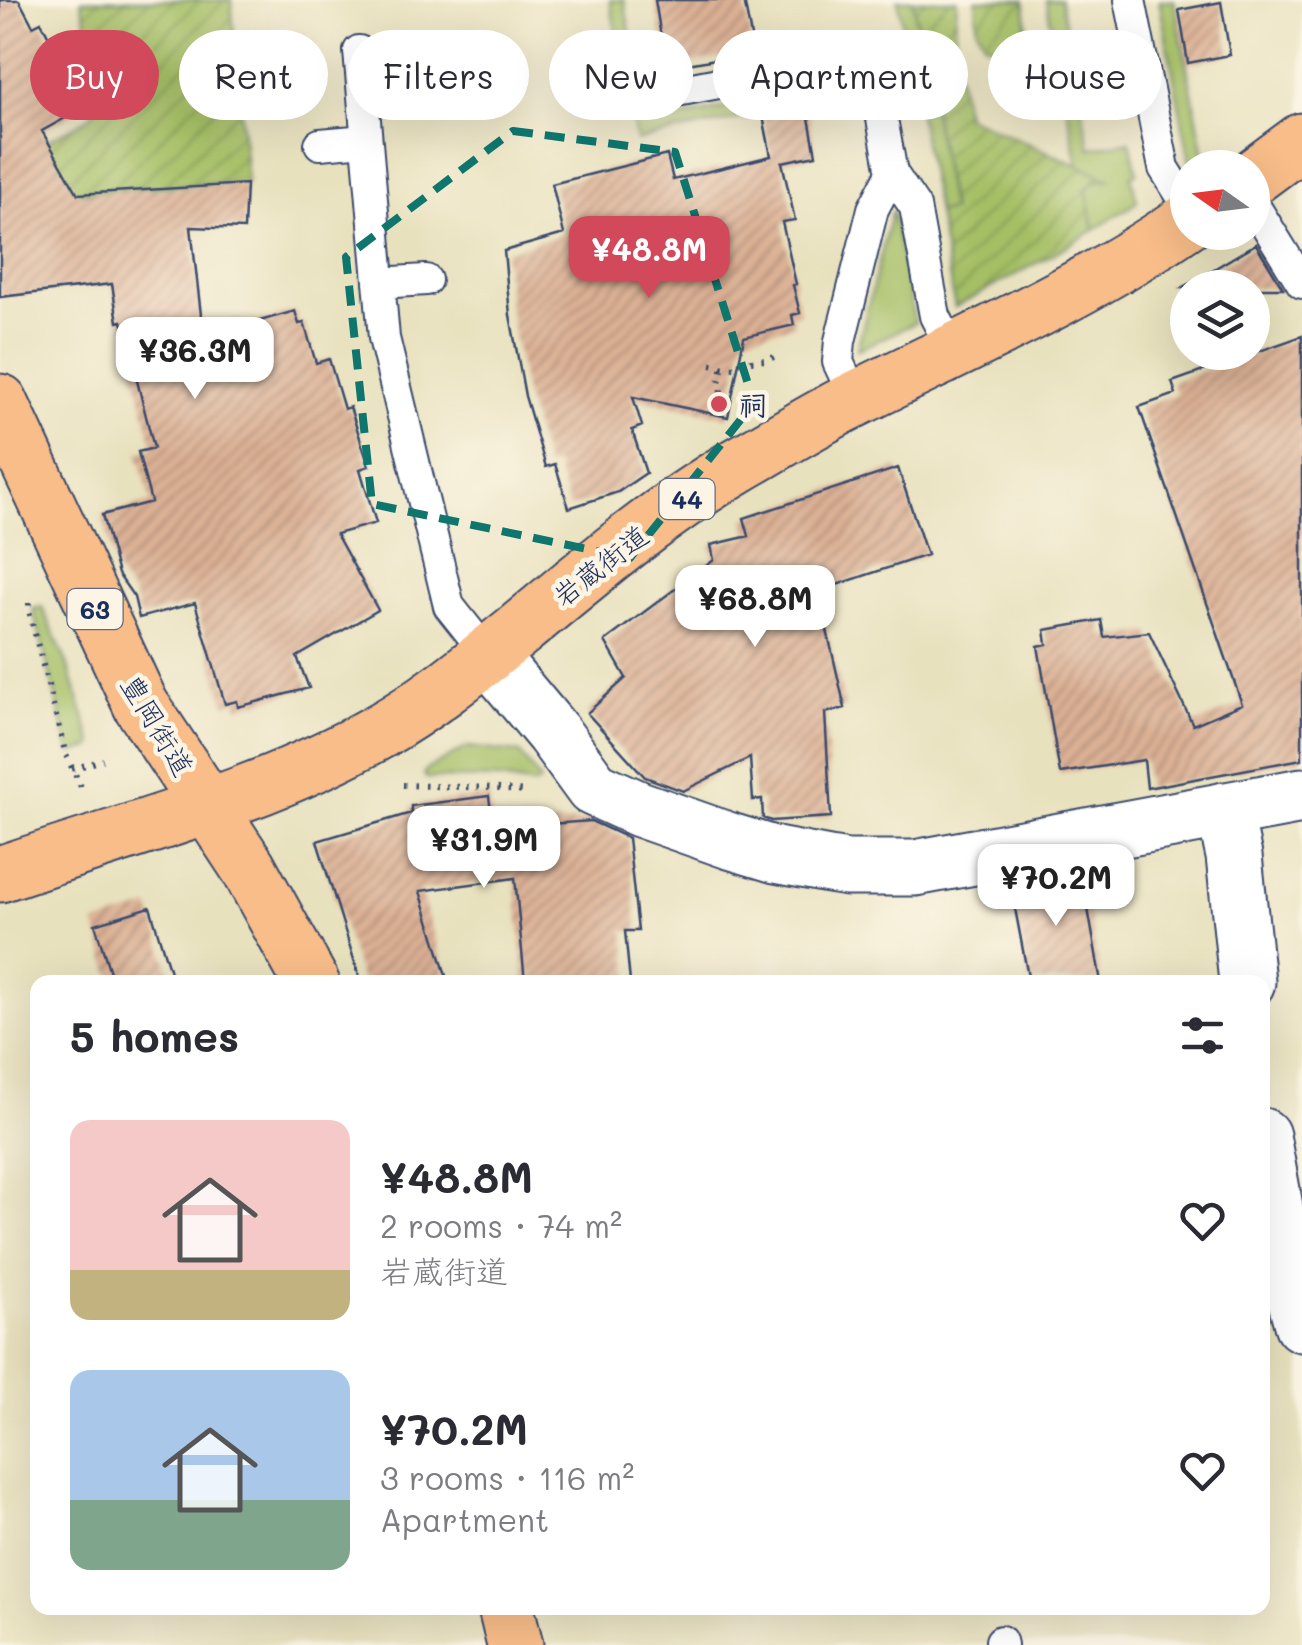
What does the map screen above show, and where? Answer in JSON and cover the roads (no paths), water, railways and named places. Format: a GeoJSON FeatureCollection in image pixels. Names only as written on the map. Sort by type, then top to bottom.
{"type":"FeatureCollection","features":[{"type":"Feature","properties":{"kind":"main road"},"geometry":{"type":"LineString","coordinates":[[1270,165],[1302,141]]}},
{"type":"Feature","properties":{"kind":"main road","name":"岩蔵街道"},"geometry":{"type":"LineString","coordinates":[[0,874],[289,776],[379,732],[488,655],[661,516],[732,469],[856,400],[1098,278],[1170,232]]}},
{"type":"Feature","properties":{"kind":"main road","name":"豊岡街道"},"geometry":{"type":"LineString","coordinates":[[0,402],[141,705],[248,866],[306,975]]}},
{"type":"Feature","properties":{"kind":"main road"},"geometry":{"type":"LineString","coordinates":[[508,1615],[515,1645]]}},
{"type":"Feature","properties":{"kind":"street"},"geometry":{"type":"LineString","coordinates":[[488,655],[593,788],[639,810],[712,835],[776,855],[846,868],[916,868],[1302,796]]}},
{"type":"Feature","properties":{"kind":"street"},"geometry":{"type":"LineString","coordinates":[[1224,810],[1234,856],[1246,975]]}},
{"type":"Feature","properties":{"kind":"street"},"geometry":{"type":"LineString","coordinates":[[1270,1180],[1284,1256],[1287,1313]]}},
{"type":"Feature","properties":{"kind":"lane"},"geometry":{"type":"LineString","coordinates":[[1130,0],[1164,168],[1170,178]]}},
{"type":"Feature","properties":{"kind":"lane"},"geometry":{"type":"LineString","coordinates":[[693,88],[870,54],[892,173],[914,207],[935,316],[954,353]]}},
{"type":"Feature","properties":{"kind":"lane"},"geometry":{"type":"LineString","coordinates":[[364,120],[384,338],[449,606],[488,655]]}},
{"type":"Feature","properties":{"kind":"lane"},"geometry":{"type":"LineString","coordinates":[[320,144],[366,140]]}},
{"type":"Feature","properties":{"kind":"lane"},"geometry":{"type":"LineString","coordinates":[[856,400],[838,362],[840,341],[873,209],[892,173]]}},
{"type":"Feature","properties":{"kind":"lane"},"geometry":{"type":"LineString","coordinates":[[1270,231],[1302,283]]}},
{"type":"Feature","properties":{"kind":"lane"},"geometry":{"type":"LineString","coordinates":[[379,284],[426,280]]}},
{"type":"Feature","properties":{"kind":"place","name":"祠"},"geometry":{"type":"Point","coordinates":[719,404]}}]}
